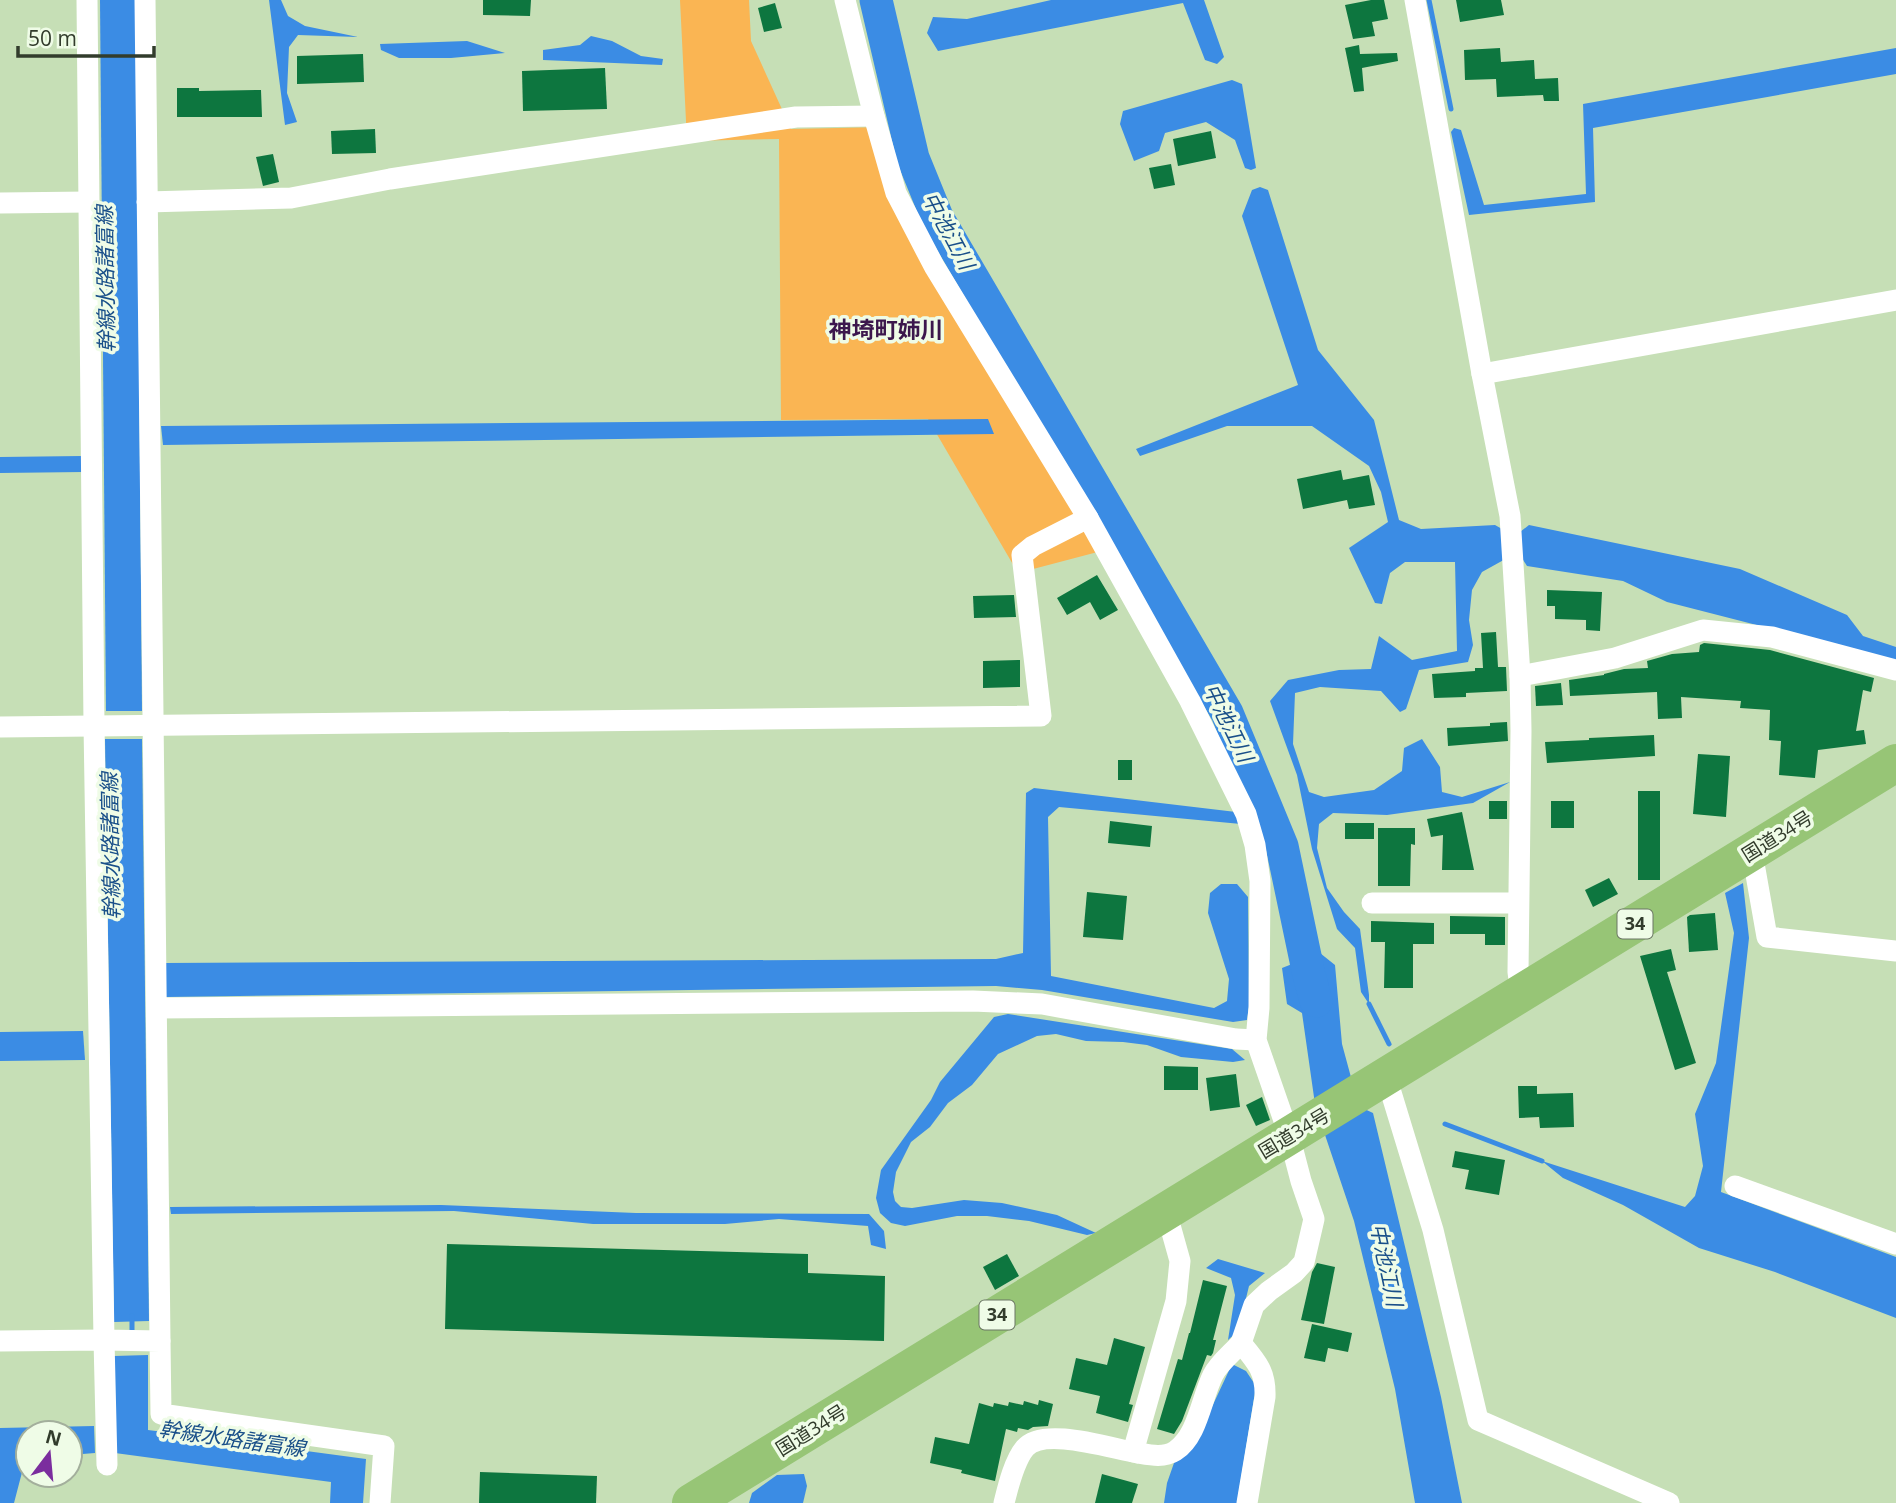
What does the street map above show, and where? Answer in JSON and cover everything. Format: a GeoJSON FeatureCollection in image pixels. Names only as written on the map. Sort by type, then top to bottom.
{"type":"FeatureCollection","features":[{"type":"Feature","properties":{"kind":"highway","name":"国道34号"},"geometry":{"type":"LineString","coordinates":[[691,1503],[1896,763]]}},
{"type":"Feature","properties":{"kind":"street"},"geometry":{"type":"LineString","coordinates":[[88,0],[94,725],[112,1340],[107,1465]]}},
{"type":"Feature","properties":{"kind":"street"},"geometry":{"type":"LineString","coordinates":[[145,0],[147,202],[134,726],[157,1008],[152,1341],[161,1414],[384,1446],[380,1503]]}},
{"type":"Feature","properties":{"kind":"street"},"geometry":{"type":"LineString","coordinates":[[845,0],[896,193],[928,254],[1088,518],[1190,701],[1246,814],[1255,845],[1260,881],[1259,1008],[1256,1040],[1296,1131],[1301,1181],[1314,1219],[1304,1262],[1254,1305],[1241,1343],[1213,1374],[1194,1424],[1186,1439],[1174,1452],[1158,1456],[1061,1439],[1037,1440],[1023,1450],[1004,1503]]}},
{"type":"Feature","properties":{"kind":"street"},"geometry":{"type":"LineString","coordinates":[[1415,0],[1510,516],[1520,676],[1518,972],[1521,995]]}},
{"type":"Feature","properties":{"kind":"street"},"geometry":{"type":"LineString","coordinates":[[147,202],[291,198],[416,175],[796,117],[874,116]]}},
{"type":"Feature","properties":{"kind":"street"},"geometry":{"type":"LineString","coordinates":[[0,203],[89,202]]}},
{"type":"Feature","properties":{"kind":"street"},"geometry":{"type":"LineString","coordinates":[[1482,374],[1896,300]]}},
{"type":"Feature","properties":{"kind":"street"},"geometry":{"type":"LineString","coordinates":[[0,727],[1041,716],[1023,555],[1032,546],[1088,518]]}},
{"type":"Feature","properties":{"kind":"street"},"geometry":{"type":"LineString","coordinates":[[1520,676],[1615,658],[1703,630],[1772,637],[1896,670]]}},
{"type":"Feature","properties":{"kind":"street"},"geometry":{"type":"LineString","coordinates":[[1752,852],[1767,937],[1896,951]]}},
{"type":"Feature","properties":{"kind":"street"},"geometry":{"type":"LineString","coordinates":[[1372,903],[1518,904]]}},
{"type":"Feature","properties":{"kind":"street"},"geometry":{"type":"LineString","coordinates":[[157,1008],[973,1001],[1042,1004],[1236,1039],[1256,1040]]}},
{"type":"Feature","properties":{"kind":"street"},"geometry":{"type":"LineString","coordinates":[[1380,1080],[1433,1230],[1478,1420],[1669,1503]]}},
{"type":"Feature","properties":{"kind":"street"},"geometry":{"type":"LineString","coordinates":[[1735,1185],[1896,1244]]}},
{"type":"Feature","properties":{"kind":"street"},"geometry":{"type":"LineString","coordinates":[[1133,1452],[1176,1301],[1180,1261],[1166,1211]]}},
{"type":"Feature","properties":{"kind":"street"},"geometry":{"type":"LineString","coordinates":[[0,1341],[152,1341]]}},
{"type":"Feature","properties":{"kind":"street"},"geometry":{"type":"LineString","coordinates":[[1241,1343],[1255,1360],[1266,1383],[1247,1503]]}},
{"type":"Feature","properties":{"kind":"shaded area"},"geometry":{"type":"Polygon","coordinates":[[[680,0],[749,0],[751,41],[791,129],[885,127],[903,195],[1109,549],[1018,573],[928,419],[781,420],[779,139],[687,141],[680,0]]]}},
{"type":"Feature","properties":{"kind":"water"},"geometry":{"type":"Polygon","coordinates":[[[100,0],[136,0],[142,711],[106,711],[100,0]]]}},
{"type":"Feature","properties":{"kind":"water"},"geometry":{"type":"Polygon","coordinates":[[[269,0],[281,0],[288,16],[305,26],[358,37],[298,35],[289,47],[287,93],[297,122],[285,125],[269,0]]]}},
{"type":"Feature","properties":{"kind":"water"},"geometry":{"type":"Polygon","coordinates":[[[1051,0],[1204,0],[1224,57],[1217,64],[1205,60],[1183,3],[938,51],[927,33],[933,17],[967,19],[1051,0]]]}},
{"type":"Feature","properties":{"kind":"water"},"geometry":{"type":"Polygon","coordinates":[[[591,36],[612,41],[641,56],[663,59],[662,65],[543,60],[543,50],[580,45],[591,36]]]}},
{"type":"Feature","properties":{"kind":"water"},"geometry":{"type":"Polygon","coordinates":[[[467,41],[505,53],[451,58],[399,58],[381,50],[380,44],[467,41]]]}},
{"type":"Feature","properties":{"kind":"water"},"geometry":{"type":"Polygon","coordinates":[[[1896,48],[1896,74],[1593,128],[1595,202],[1469,215],[1451,132],[1454,128],[1461,130],[1484,205],[1586,194],[1583,104],[1896,48]]]}},
{"type":"Feature","properties":{"kind":"water"},"geometry":{"type":"Polygon","coordinates":[[[1232,80],[1242,84],[1256,168],[1245,168],[1235,140],[1206,122],[1165,133],[1159,151],[1134,161],[1120,124],[1123,111],[1232,80]]]}},
{"type":"Feature","properties":{"kind":"water"},"geometry":{"type":"Polygon","coordinates":[[[1260,187],[1268,190],[1318,350],[1374,420],[1399,520],[1421,529],[1495,525],[1509,533],[1520,532],[1529,525],[1740,569],[1847,615],[1863,636],[1896,647],[1896,661],[1667,602],[1623,581],[1527,566],[1518,552],[1482,572],[1472,590],[1469,620],[1473,645],[1468,662],[1419,670],[1406,709],[1400,712],[1381,691],[1320,687],[1295,693],[1293,744],[1309,792],[1324,797],[1374,790],[1402,771],[1404,748],[1422,739],[1440,767],[1442,792],[1462,797],[1510,782],[1473,803],[1387,815],[1333,813],[1319,824],[1317,848],[1327,888],[1360,929],[1369,1004],[1361,992],[1355,948],[1337,929],[1312,849],[1297,775],[1270,701],[1288,680],[1339,670],[1371,669],[1379,636],[1412,660],[1457,651],[1455,562],[1405,562],[1390,573],[1382,604],[1375,603],[1349,548],[1388,522],[1381,492],[1369,466],[1312,426],[1227,426],[1140,456],[1136,449],[1298,385],[1242,216],[1252,190],[1260,187]]]}},
{"type":"Feature","properties":{"kind":"water"},"geometry":{"type":"Polygon","coordinates":[[[988,419],[994,434],[163,445],[161,426],[988,419]]]}},
{"type":"Feature","properties":{"kind":"water"},"geometry":{"type":"Polygon","coordinates":[[[82,456],[83,472],[0,473],[0,457],[82,456]]]}},
{"type":"Feature","properties":{"kind":"water"},"geometry":{"type":"Polygon","coordinates":[[[105,739],[142,739],[149,1321],[114,1322],[105,739]]]}},
{"type":"Feature","properties":{"kind":"water"},"geometry":{"type":"Polygon","coordinates":[[[1034,788],[1236,812],[1241,824],[1059,807],[1048,817],[1051,976],[1214,1008],[1227,1001],[1229,979],[1208,913],[1210,893],[1221,884],[1237,884],[1248,897],[1247,1020],[1233,1022],[1042,990],[996,986],[166,997],[165,963],[996,959],[1023,953],[1026,793],[1034,788]]]}},
{"type":"Feature","properties":{"kind":"water"},"geometry":{"type":"Polygon","coordinates":[[[1743,883],[1749,938],[1721,1192],[1896,1257],[1896,1318],[1775,1272],[1699,1248],[1623,1205],[1563,1178],[1542,1161],[1685,1207],[1695,1196],[1703,1166],[1695,1114],[1716,1063],[1734,933],[1725,893],[1743,883]]]}},
{"type":"Feature","properties":{"kind":"water"},"geometry":{"type":"Polygon","coordinates":[[[1320,953],[1335,965],[1342,1044],[1352,1081],[1315,1104],[1302,1013],[1287,1004],[1282,968],[1320,953]]]}},
{"type":"Feature","properties":{"kind":"water"},"geometry":{"type":"Polygon","coordinates":[[[1008,1014],[1232,1049],[1245,1060],[1233,1062],[1181,1057],[1147,1045],[1086,1041],[1056,1034],[1037,1036],[998,1054],[972,1085],[948,1103],[930,1127],[911,1142],[896,1172],[893,1192],[895,1201],[901,1207],[912,1208],[964,1200],[1002,1203],[1057,1215],[1096,1233],[1087,1235],[1029,1221],[987,1216],[957,1216],[905,1226],[891,1223],[880,1213],[876,1198],[881,1170],[931,1100],[940,1082],[994,1017],[1008,1014]]]}},
{"type":"Feature","properties":{"kind":"water"},"geometry":{"type":"Polygon","coordinates":[[[83,1031],[85,1060],[0,1061],[0,1032],[83,1031]]]}},
{"type":"Feature","properties":{"kind":"water"},"geometry":{"type":"Polygon","coordinates":[[[1358,1106],[1373,1113],[1441,1397],[1462,1503],[1415,1503],[1395,1389],[1354,1221],[1324,1132],[1358,1106]]]}},
{"type":"Feature","properties":{"kind":"water"},"geometry":{"type":"Polygon","coordinates":[[[441,1205],[636,1213],[869,1214],[884,1231],[886,1249],[871,1245],[868,1226],[779,1219],[725,1224],[593,1224],[454,1211],[171,1214],[170,1207],[441,1205]]]}},
{"type":"Feature","properties":{"kind":"water"},"geometry":{"type":"Polygon","coordinates":[[[1218,1259],[1265,1273],[1249,1286],[1238,1331],[1228,1340],[1235,1295],[1231,1278],[1206,1268],[1218,1259]]]}},
{"type":"Feature","properties":{"kind":"water"},"geometry":{"type":"Polygon","coordinates":[[[148,1355],[148,1430],[366,1459],[363,1503],[330,1503],[331,1482],[115,1453],[114,1356],[148,1355]]]}},
{"type":"Feature","properties":{"kind":"water"},"geometry":{"type":"Polygon","coordinates":[[[1232,1364],[1246,1371],[1256,1386],[1237,1503],[1164,1503],[1174,1463],[1196,1441],[1232,1364]]]}},
{"type":"Feature","properties":{"kind":"water"},"geometry":{"type":"Polygon","coordinates":[[[84,1426],[94,1426],[95,1453],[84,1454],[84,1426]]]}},
{"type":"Feature","properties":{"kind":"water"},"geometry":{"type":"Polygon","coordinates":[[[0,1428],[14,1428],[14,1489],[18,1489],[14,1503],[0,1503],[0,1428]]]}},
{"type":"Feature","properties":{"kind":"water"},"geometry":{"type":"Polygon","coordinates":[[[804,1474],[807,1486],[803,1503],[749,1503],[752,1493],[777,1475],[804,1474]]]}},
{"type":"Feature","properties":{"kind":"building"},"geometry":{"type":"Polygon","coordinates":[[[483,0],[531,0],[530,16],[483,15],[483,0]]]}},
{"type":"Feature","properties":{"kind":"building"},"geometry":{"type":"Polygon","coordinates":[[[1384,0],[1388,19],[1372,22],[1375,36],[1353,39],[1345,5],[1384,0]]]}},
{"type":"Feature","properties":{"kind":"building"},"geometry":{"type":"Polygon","coordinates":[[[1456,0],[1501,0],[1504,15],[1460,22],[1456,0]]]}},
{"type":"Feature","properties":{"kind":"building"},"geometry":{"type":"Polygon","coordinates":[[[775,3],[782,28],[764,32],[758,8],[775,3]]]}},
{"type":"Feature","properties":{"kind":"building"},"geometry":{"type":"Polygon","coordinates":[[[1359,45],[1360,54],[1397,53],[1398,61],[1362,68],[1364,91],[1354,92],[1345,48],[1359,45]]]}},
{"type":"Feature","properties":{"kind":"building"},"geometry":{"type":"Polygon","coordinates":[[[1500,48],[1501,62],[1534,60],[1535,79],[1558,78],[1559,101],[1544,101],[1543,95],[1497,97],[1496,79],[1465,80],[1464,50],[1500,48]]]}},
{"type":"Feature","properties":{"kind":"building"},"geometry":{"type":"Polygon","coordinates":[[[363,54],[364,82],[297,84],[297,56],[363,54]]]}},
{"type":"Feature","properties":{"kind":"building"},"geometry":{"type":"Polygon","coordinates":[[[605,68],[607,109],[523,111],[522,71],[605,68]]]}},
{"type":"Feature","properties":{"kind":"building"},"geometry":{"type":"Polygon","coordinates":[[[177,88],[199,88],[199,91],[261,90],[262,117],[177,117],[177,88]]]}},
{"type":"Feature","properties":{"kind":"building"},"geometry":{"type":"Polygon","coordinates":[[[375,129],[376,153],[332,154],[331,131],[375,129]]]}},
{"type":"Feature","properties":{"kind":"building"},"geometry":{"type":"Polygon","coordinates":[[[1211,131],[1216,158],[1178,166],[1173,139],[1211,131]]]}},
{"type":"Feature","properties":{"kind":"building"},"geometry":{"type":"Polygon","coordinates":[[[273,154],[279,182],[263,186],[256,157],[273,154]]]}},
{"type":"Feature","properties":{"kind":"building"},"geometry":{"type":"Polygon","coordinates":[[[1171,164],[1175,185],[1154,189],[1149,168],[1171,164]]]}},
{"type":"Feature","properties":{"kind":"building"},"geometry":{"type":"Polygon","coordinates":[[[1341,470],[1343,480],[1369,475],[1375,505],[1349,509],[1347,500],[1303,509],[1297,479],[1341,470]]]}},
{"type":"Feature","properties":{"kind":"building"},"geometry":{"type":"Polygon","coordinates":[[[1097,575],[1118,610],[1100,620],[1090,602],[1067,615],[1057,598],[1097,575]]]}},
{"type":"Feature","properties":{"kind":"building"},"geometry":{"type":"Polygon","coordinates":[[[1547,590],[1602,592],[1600,631],[1586,630],[1586,620],[1555,619],[1555,606],[1547,606],[1547,590]]]}},
{"type":"Feature","properties":{"kind":"building"},"geometry":{"type":"Polygon","coordinates":[[[1014,595],[1016,617],[974,618],[973,596],[1014,595]]]}},
{"type":"Feature","properties":{"kind":"building"},"geometry":{"type":"Polygon","coordinates":[[[1496,632],[1498,667],[1506,667],[1507,691],[1434,698],[1432,674],[1483,668],[1481,633],[1496,632]]]}},
{"type":"Feature","properties":{"kind":"building"},"geometry":{"type":"Polygon","coordinates":[[[1704,643],[1770,650],[1874,678],[1871,692],[1863,690],[1856,731],[1864,730],[1866,744],[1818,750],[1815,778],[1779,775],[1781,741],[1769,740],[1770,710],[1740,708],[1741,701],[1681,697],[1682,718],[1658,719],[1657,692],[1570,696],[1569,680],[1624,669],[1648,668],[1647,661],[1672,654],[1699,652],[1700,645],[1704,643]]]}},
{"type":"Feature","properties":{"kind":"building"},"geometry":{"type":"Polygon","coordinates":[[[1020,660],[1020,687],[983,688],[983,661],[1020,660]]]}},
{"type":"Feature","properties":{"kind":"building"},"geometry":{"type":"Polygon","coordinates":[[[1561,683],[1563,705],[1536,706],[1535,686],[1561,683]]]}},
{"type":"Feature","properties":{"kind":"building"},"geometry":{"type":"Polygon","coordinates":[[[1507,722],[1508,741],[1448,746],[1447,728],[1490,726],[1490,723],[1507,722]]]}},
{"type":"Feature","properties":{"kind":"building"},"geometry":{"type":"Polygon","coordinates":[[[1654,735],[1655,756],[1547,763],[1545,742],[1654,735]]]}},
{"type":"Feature","properties":{"kind":"building"},"geometry":{"type":"Polygon","coordinates":[[[1698,754],[1730,756],[1726,817],[1693,814],[1698,754]]]}},
{"type":"Feature","properties":{"kind":"building"},"geometry":{"type":"Polygon","coordinates":[[[1118,760],[1132,760],[1132,780],[1118,780],[1118,760]]]}},
{"type":"Feature","properties":{"kind":"building"},"geometry":{"type":"Polygon","coordinates":[[[1638,791],[1660,791],[1660,880],[1638,880],[1638,791]]]}},
{"type":"Feature","properties":{"kind":"building"},"geometry":{"type":"Polygon","coordinates":[[[1489,801],[1507,801],[1507,819],[1489,819],[1489,801]]]}},
{"type":"Feature","properties":{"kind":"building"},"geometry":{"type":"Polygon","coordinates":[[[1551,801],[1574,801],[1574,828],[1551,828],[1551,801]]]}},
{"type":"Feature","properties":{"kind":"building"},"geometry":{"type":"Polygon","coordinates":[[[1462,812],[1474,870],[1442,870],[1443,835],[1431,837],[1427,819],[1462,812]]]}},
{"type":"Feature","properties":{"kind":"building"},"geometry":{"type":"Polygon","coordinates":[[[1110,821],[1152,826],[1150,847],[1108,843],[1110,821]]]}},
{"type":"Feature","properties":{"kind":"building"},"geometry":{"type":"Polygon","coordinates":[[[1345,823],[1374,823],[1374,839],[1345,839],[1345,823]]]}},
{"type":"Feature","properties":{"kind":"building"},"geometry":{"type":"Polygon","coordinates":[[[1378,828],[1415,828],[1415,845],[1411,844],[1410,886],[1378,886],[1378,828]]]}},
{"type":"Feature","properties":{"kind":"building"},"geometry":{"type":"Polygon","coordinates":[[[1609,878],[1618,894],[1593,907],[1585,890],[1609,878]]]}},
{"type":"Feature","properties":{"kind":"building"},"geometry":{"type":"Polygon","coordinates":[[[1087,892],[1127,896],[1123,940],[1083,937],[1087,892]]]}},
{"type":"Feature","properties":{"kind":"building"},"geometry":{"type":"Polygon","coordinates":[[[1715,913],[1718,950],[1689,952],[1687,917],[1715,913]]]}},
{"type":"Feature","properties":{"kind":"building"},"geometry":{"type":"Polygon","coordinates":[[[1450,916],[1505,917],[1505,945],[1485,945],[1485,934],[1450,934],[1450,916]]]}},
{"type":"Feature","properties":{"kind":"building"},"geometry":{"type":"Polygon","coordinates":[[[1371,921],[1434,923],[1434,944],[1413,944],[1413,988],[1384,988],[1385,942],[1371,942],[1371,921]]]}},
{"type":"Feature","properties":{"kind":"building"},"geometry":{"type":"Polygon","coordinates":[[[1671,949],[1676,970],[1667,972],[1696,1063],[1675,1070],[1640,956],[1671,949]]]}},
{"type":"Feature","properties":{"kind":"building"},"geometry":{"type":"Polygon","coordinates":[[[1164,1066],[1198,1067],[1198,1090],[1164,1090],[1164,1066]]]}},
{"type":"Feature","properties":{"kind":"building"},"geometry":{"type":"Polygon","coordinates":[[[1236,1074],[1240,1107],[1210,1111],[1206,1078],[1236,1074]]]}},
{"type":"Feature","properties":{"kind":"building"},"geometry":{"type":"Polygon","coordinates":[[[1518,1086],[1537,1086],[1537,1094],[1573,1093],[1574,1127],[1540,1128],[1539,1117],[1519,1118],[1518,1086]]]}},
{"type":"Feature","properties":{"kind":"building"},"geometry":{"type":"Polygon","coordinates":[[[1262,1097],[1270,1120],[1256,1126],[1246,1105],[1262,1097]]]}},
{"type":"Feature","properties":{"kind":"building"},"geometry":{"type":"Polygon","coordinates":[[[1455,1151],[1505,1160],[1499,1195],[1465,1189],[1469,1170],[1452,1167],[1455,1151]]]}},
{"type":"Feature","properties":{"kind":"building"},"geometry":{"type":"Polygon","coordinates":[[[447,1244],[808,1254],[808,1273],[885,1276],[884,1341],[445,1329],[447,1244]]]}},
{"type":"Feature","properties":{"kind":"building"},"geometry":{"type":"Polygon","coordinates":[[[1007,1254],[1019,1276],[995,1290],[983,1267],[1007,1254]]]}},
{"type":"Feature","properties":{"kind":"building"},"geometry":{"type":"Polygon","coordinates":[[[1317,1263],[1335,1267],[1324,1324],[1301,1320],[1312,1272],[1317,1263]]]}},
{"type":"Feature","properties":{"kind":"building"},"geometry":{"type":"Polygon","coordinates":[[[1203,1280],[1227,1286],[1213,1340],[1216,1340],[1213,1353],[1211,1356],[1207,1355],[1182,1421],[1174,1434],[1157,1429],[1178,1359],[1182,1360],[1203,1280]]]}},
{"type":"Feature","properties":{"kind":"building"},"geometry":{"type":"Polygon","coordinates":[[[1312,1324],[1352,1333],[1348,1352],[1328,1348],[1325,1362],[1304,1358],[1312,1324]]]}},
{"type":"Feature","properties":{"kind":"building"},"geometry":{"type":"Polygon","coordinates":[[[1114,1338],[1145,1347],[1129,1404],[1133,1405],[1128,1422],[1096,1413],[1100,1396],[1069,1389],[1076,1358],[1107,1365],[1114,1338]]]}},
{"type":"Feature","properties":{"kind":"building"},"geometry":{"type":"Polygon","coordinates":[[[1039,1400],[1053,1404],[1048,1426],[1028,1430],[1018,1428],[1017,1432],[1006,1429],[995,1481],[930,1463],[935,1437],[969,1444],[979,1403],[993,1407],[994,1403],[1008,1406],[1009,1402],[1023,1405],[1024,1401],[1038,1405],[1039,1400]]]}},
{"type":"Feature","properties":{"kind":"building"},"geometry":{"type":"Polygon","coordinates":[[[480,1472],[597,1476],[596,1503],[479,1503],[480,1472]]]}},
{"type":"Feature","properties":{"kind":"building"},"geometry":{"type":"Polygon","coordinates":[[[1102,1474],[1138,1484],[1132,1503],[1095,1503],[1102,1474]]]}},
{"type":"Feature","properties":{"kind":"waterway","name":"中池江川"},"geometry":{"type":"LineString","coordinates":[[876,0],[913,158],[937,217],[1227,713],[1282,846],[1316,1001]]}},
{"type":"Feature","properties":{"kind":"waterway"},"geometry":{"type":"LineString","coordinates":[[1429,0],[1451,109]]}},
{"type":"Feature","properties":{"kind":"waterway"},"geometry":{"type":"LineString","coordinates":[[1369,1004],[1389,1044]]}},
{"type":"Feature","properties":{"kind":"waterway"},"geometry":{"type":"LineString","coordinates":[[1445,1124],[1542,1161]]}},
{"type":"Feature","properties":{"kind":"waterway","name":"幹線水路諸富線"},"geometry":{"type":"LineString","coordinates":[[132,1316],[132,1337]]}},
{"type":"Feature","properties":{"kind":"district","name":"神埼町姉川"},"geometry":{"type":"Point","coordinates":[886,330]}}]}
